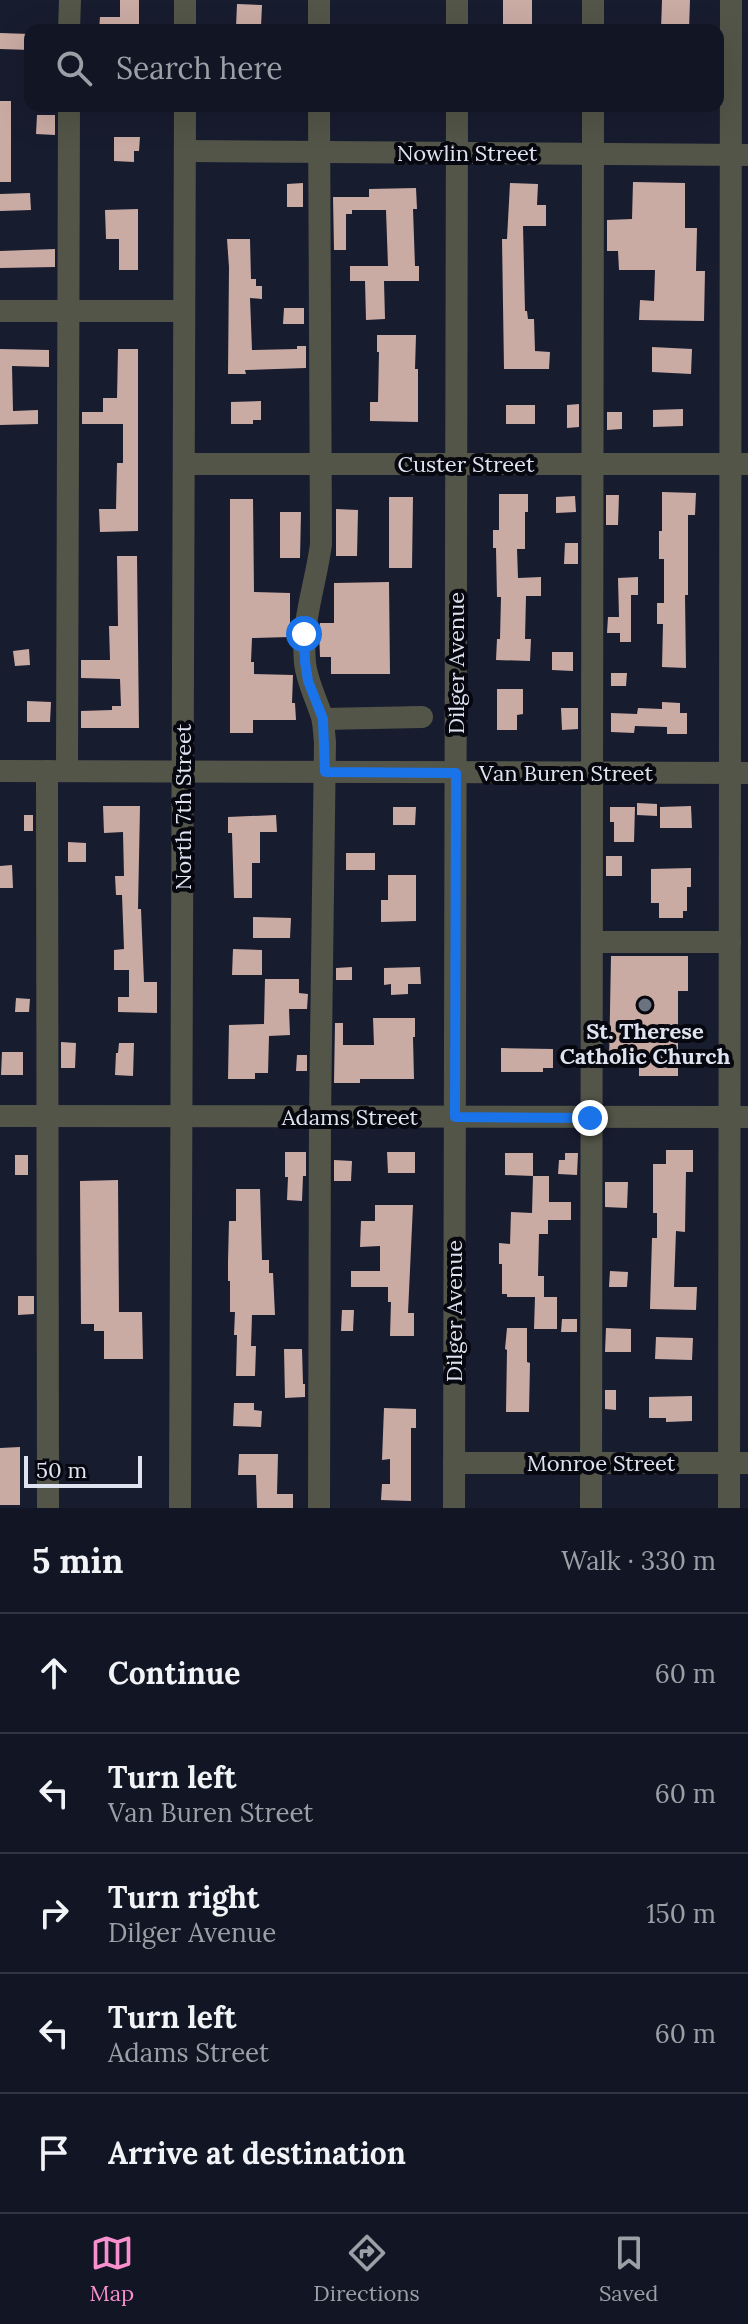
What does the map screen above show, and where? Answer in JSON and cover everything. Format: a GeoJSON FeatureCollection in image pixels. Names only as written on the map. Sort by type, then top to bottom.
{"type":"FeatureCollection","features":[{"type":"Feature","properties":{"kind":"street"},"geometry":{"type":"LineString","coordinates":[[69,24],[70,0]]}},
{"type":"Feature","properties":{"kind":"street"},"geometry":{"type":"LineString","coordinates":[[185,0],[185,24]]}},
{"type":"Feature","properties":{"kind":"street"},"geometry":{"type":"LineString","coordinates":[[319,0],[319,24]]}},
{"type":"Feature","properties":{"kind":"street"},"geometry":{"type":"LineString","coordinates":[[457,0],[457,24]]}},
{"type":"Feature","properties":{"kind":"street"},"geometry":{"type":"LineString","coordinates":[[593,0],[593,24]]}},
{"type":"Feature","properties":{"kind":"street"},"geometry":{"type":"LineString","coordinates":[[729,1508],[738,1463],[739,1117],[730,942],[739,773],[740,464],[739,155],[731,0]]}},
{"type":"Feature","properties":{"kind":"street"},"geometry":{"type":"LineString","coordinates":[[48,1508],[47,1117],[68,311],[69,112]]}},
{"type":"Feature","properties":{"kind":"street","name":"North 7th Street"},"geometry":{"type":"LineString","coordinates":[[180,1508],[185,112]]}},
{"type":"Feature","properties":{"kind":"street"},"geometry":{"type":"LineString","coordinates":[[319,112],[321,544],[304,634],[308,681],[323,719],[325,772],[319,1508]]}},
{"type":"Feature","properties":{"kind":"street","name":"Dilger Avenue"},"geometry":{"type":"LineString","coordinates":[[454,1508],[457,112]]}},
{"type":"Feature","properties":{"kind":"street"},"geometry":{"type":"LineString","coordinates":[[591,1508],[593,112]]}},
{"type":"Feature","properties":{"kind":"street","name":"Nowlin Street"},"geometry":{"type":"LineString","coordinates":[[185,151],[739,155]]}},
{"type":"Feature","properties":{"kind":"street"},"geometry":{"type":"LineString","coordinates":[[0,311],[184,311]]}},
{"type":"Feature","properties":{"kind":"street","name":"Custer Street"},"geometry":{"type":"LineString","coordinates":[[184,464],[740,464]]}},
{"type":"Feature","properties":{"kind":"street"},"geometry":{"type":"LineString","coordinates":[[323,719],[422,717]]}},
{"type":"Feature","properties":{"kind":"street","name":"Van Buren Street"},"geometry":{"type":"LineString","coordinates":[[0,771],[739,773]]}},
{"type":"Feature","properties":{"kind":"street"},"geometry":{"type":"LineString","coordinates":[[592,942],[730,942]]}},
{"type":"Feature","properties":{"kind":"street","name":"Adams Street"},"geometry":{"type":"LineString","coordinates":[[0,1116],[739,1117]]}},
{"type":"Feature","properties":{"kind":"street","name":"Monroe Street"},"geometry":{"type":"LineString","coordinates":[[454,1463],[738,1463]]}},
{"type":"Feature","properties":{"kind":"building"},"geometry":{"type":"Polygon","coordinates":[[[120,0],[139,0],[139,24],[99,24],[100,17],[120,17],[120,0]]]}},
{"type":"Feature","properties":{"kind":"building"},"geometry":{"type":"Polygon","coordinates":[[[503,0],[532,0],[532,24],[503,24],[503,0]]]}},
{"type":"Feature","properties":{"kind":"building"},"geometry":{"type":"Polygon","coordinates":[[[662,0],[690,0],[689,24],[661,24],[662,0]]]}},
{"type":"Feature","properties":{"kind":"building"},"geometry":{"type":"Polygon","coordinates":[[[237,4],[262,5],[261,24],[236,24],[237,4]]]}},
{"type":"Feature","properties":{"kind":"building"},"geometry":{"type":"Polygon","coordinates":[[[0,33],[24,34],[24,50],[0,49],[0,33]]]}},
{"type":"Feature","properties":{"kind":"building"},"geometry":{"type":"Polygon","coordinates":[[[0,101],[11,101],[11,182],[0,182],[0,101]]]}},
{"type":"Feature","properties":{"kind":"building"},"geometry":{"type":"Polygon","coordinates":[[[37,115],[55,115],[55,135],[36,134],[37,115]]]}},
{"type":"Feature","properties":{"kind":"building"},"geometry":{"type":"Polygon","coordinates":[[[114,137],[140,137],[139,151],[134,151],[134,162],[114,161],[114,137]]]}},
{"type":"Feature","properties":{"kind":"building"},"geometry":{"type":"Polygon","coordinates":[[[633,182],[685,183],[685,228],[697,228],[696,271],[705,271],[704,321],[639,320],[640,300],[654,301],[655,270],[619,270],[618,251],[607,251],[607,220],[632,219],[633,182]]]}},
{"type":"Feature","properties":{"kind":"building"},"geometry":{"type":"Polygon","coordinates":[[[303,183],[303,207],[287,207],[287,184],[303,183]]]}},
{"type":"Feature","properties":{"kind":"building"},"geometry":{"type":"Polygon","coordinates":[[[510,183],[538,184],[537,205],[546,205],[546,226],[523,226],[525,311],[528,319],[534,319],[535,351],[550,352],[549,369],[504,369],[502,239],[507,239],[510,183]]]}},
{"type":"Feature","properties":{"kind":"building"},"geometry":{"type":"Polygon","coordinates":[[[416,188],[417,209],[413,209],[415,266],[419,266],[419,281],[384,281],[385,319],[366,320],[365,281],[350,281],[350,266],[388,266],[386,210],[352,210],[352,214],[346,214],[346,250],[334,250],[333,197],[369,197],[369,189],[416,188]]]}},
{"type":"Feature","properties":{"kind":"building"},"geometry":{"type":"Polygon","coordinates":[[[30,193],[31,210],[0,211],[0,194],[30,193]]]}},
{"type":"Feature","properties":{"kind":"building"},"geometry":{"type":"Polygon","coordinates":[[[138,209],[138,270],[119,270],[119,239],[106,239],[105,210],[138,209]]]}},
{"type":"Feature","properties":{"kind":"building"},"geometry":{"type":"Polygon","coordinates":[[[227,239],[250,239],[251,279],[256,279],[256,286],[262,286],[262,299],[250,298],[252,350],[306,346],[306,368],[245,370],[246,374],[228,374],[227,239]]]}},
{"type":"Feature","properties":{"kind":"building"},"geometry":{"type":"Polygon","coordinates":[[[55,249],[55,267],[0,268],[0,251],[55,249]]]}},
{"type":"Feature","properties":{"kind":"building"},"geometry":{"type":"Polygon","coordinates":[[[284,308],[304,308],[304,324],[283,324],[284,308]]]}},
{"type":"Feature","properties":{"kind":"building"},"geometry":{"type":"Polygon","coordinates":[[[377,335],[416,335],[418,422],[370,421],[370,402],[378,402],[377,335]]]}},
{"type":"Feature","properties":{"kind":"building"},"geometry":{"type":"Polygon","coordinates":[[[652,347],[692,349],[691,374],[652,372],[652,347]]]}},
{"type":"Feature","properties":{"kind":"building"},"geometry":{"type":"Polygon","coordinates":[[[0,349],[49,350],[49,367],[12,366],[13,411],[38,410],[38,424],[0,425],[0,349]]]}},
{"type":"Feature","properties":{"kind":"building"},"geometry":{"type":"Polygon","coordinates":[[[118,349],[138,349],[138,531],[100,532],[99,509],[116,509],[117,463],[123,463],[123,424],[82,424],[82,412],[103,412],[103,398],[117,398],[118,349]]]}},
{"type":"Feature","properties":{"kind":"building"},"geometry":{"type":"Polygon","coordinates":[[[261,401],[261,420],[253,420],[253,424],[231,424],[231,402],[261,401]]]}},
{"type":"Feature","properties":{"kind":"building"},"geometry":{"type":"Polygon","coordinates":[[[579,404],[579,427],[567,428],[567,405],[579,404]]]}},
{"type":"Feature","properties":{"kind":"building"},"geometry":{"type":"Polygon","coordinates":[[[506,405],[535,405],[535,424],[506,424],[506,405]]]}},
{"type":"Feature","properties":{"kind":"building"},"geometry":{"type":"Polygon","coordinates":[[[683,409],[683,426],[653,427],[653,410],[683,409]]]}},
{"type":"Feature","properties":{"kind":"building"},"geometry":{"type":"Polygon","coordinates":[[[607,412],[622,412],[622,429],[607,430],[607,412]]]}},
{"type":"Feature","properties":{"kind":"building"},"geometry":{"type":"Polygon","coordinates":[[[662,492],[696,493],[695,515],[688,515],[686,668],[662,667],[663,624],[657,624],[657,603],[664,603],[664,559],[659,559],[662,492]]]}},
{"type":"Feature","properties":{"kind":"building"},"geometry":{"type":"Polygon","coordinates":[[[499,494],[528,494],[525,549],[517,549],[518,578],[541,577],[541,596],[526,596],[525,639],[531,639],[530,661],[496,660],[501,597],[497,597],[493,530],[499,530],[499,494]]]}},
{"type":"Feature","properties":{"kind":"building"},"geometry":{"type":"Polygon","coordinates":[[[606,495],[619,495],[618,525],[606,525],[606,495]]]}},
{"type":"Feature","properties":{"kind":"building"},"geometry":{"type":"Polygon","coordinates":[[[575,496],[576,512],[556,513],[556,497],[575,496]]]}},
{"type":"Feature","properties":{"kind":"building"},"geometry":{"type":"Polygon","coordinates":[[[389,497],[413,497],[412,568],[389,568],[389,497]]]}},
{"type":"Feature","properties":{"kind":"building"},"geometry":{"type":"Polygon","coordinates":[[[230,499],[253,499],[254,592],[290,593],[290,637],[252,638],[251,662],[254,662],[254,674],[293,675],[292,703],[295,703],[296,720],[253,720],[253,733],[230,733],[230,499]]]}},
{"type":"Feature","properties":{"kind":"building"},"geometry":{"type":"Polygon","coordinates":[[[336,509],[358,510],[357,556],[336,556],[336,509]]]}},
{"type":"Feature","properties":{"kind":"building"},"geometry":{"type":"Polygon","coordinates":[[[280,512],[301,512],[300,558],[280,558],[280,512]]]}},
{"type":"Feature","properties":{"kind":"building"},"geometry":{"type":"Polygon","coordinates":[[[565,543],[578,543],[578,564],[564,564],[565,543]]]}},
{"type":"Feature","properties":{"kind":"building"},"geometry":{"type":"Polygon","coordinates":[[[117,556],[137,556],[139,728],[81,728],[81,711],[112,710],[112,706],[121,706],[120,679],[81,678],[81,660],[110,660],[109,626],[118,626],[117,556]]]}},
{"type":"Feature","properties":{"kind":"building"},"geometry":{"type":"Polygon","coordinates":[[[638,577],[638,595],[631,595],[631,642],[620,642],[620,633],[607,633],[608,617],[619,617],[618,578],[638,577]]]}},
{"type":"Feature","properties":{"kind":"building"},"geometry":{"type":"Polygon","coordinates":[[[389,582],[390,674],[331,674],[331,657],[320,657],[319,631],[320,623],[334,623],[334,583],[389,582]]]}},
{"type":"Feature","properties":{"kind":"building"},"geometry":{"type":"Polygon","coordinates":[[[29,649],[30,665],[15,666],[13,651],[29,649]]]}},
{"type":"Feature","properties":{"kind":"building"},"geometry":{"type":"Polygon","coordinates":[[[552,652],[573,652],[573,671],[552,670],[552,652]]]}},
{"type":"Feature","properties":{"kind":"building"},"geometry":{"type":"Polygon","coordinates":[[[611,673],[627,673],[626,686],[611,686],[611,673]]]}},
{"type":"Feature","properties":{"kind":"building"},"geometry":{"type":"Polygon","coordinates":[[[497,689],[523,689],[523,714],[517,715],[517,730],[497,730],[497,689]]]}},
{"type":"Feature","properties":{"kind":"building"},"geometry":{"type":"Polygon","coordinates":[[[27,701],[51,702],[50,722],[27,722],[27,701]]]}},
{"type":"Feature","properties":{"kind":"building"},"geometry":{"type":"Polygon","coordinates":[[[662,702],[680,703],[680,713],[687,713],[687,734],[667,734],[667,727],[635,726],[634,733],[611,732],[611,713],[637,714],[638,708],[662,709],[662,702]]]}},
{"type":"Feature","properties":{"kind":"building"},"geometry":{"type":"Polygon","coordinates":[[[561,708],[578,708],[578,729],[562,730],[561,708]]]}},
{"type":"Feature","properties":{"kind":"building"},"geometry":{"type":"Polygon","coordinates":[[[637,803],[657,804],[657,816],[637,815],[637,803]]]}},
{"type":"Feature","properties":{"kind":"building"},"geometry":{"type":"Polygon","coordinates":[[[103,806],[140,806],[138,909],[141,909],[144,982],[157,982],[157,1013],[118,1012],[118,997],[129,997],[129,970],[114,970],[114,950],[124,949],[122,895],[116,895],[115,876],[124,876],[123,832],[104,833],[103,806]]]}},
{"type":"Feature","properties":{"kind":"building"},"geometry":{"type":"Polygon","coordinates":[[[691,806],[692,828],[660,828],[660,807],[691,806]]]}},
{"type":"Feature","properties":{"kind":"building"},"geometry":{"type":"Polygon","coordinates":[[[393,807],[416,807],[415,825],[393,825],[393,807]]]}},
{"type":"Feature","properties":{"kind":"building"},"geometry":{"type":"Polygon","coordinates":[[[610,807],[635,807],[634,842],[614,842],[610,807]]]}},
{"type":"Feature","properties":{"kind":"building"},"geometry":{"type":"Polygon","coordinates":[[[24,815],[33,815],[33,831],[24,831],[24,815]]]}},
{"type":"Feature","properties":{"kind":"building"},"geometry":{"type":"Polygon","coordinates":[[[276,815],[277,832],[260,832],[260,863],[252,863],[252,898],[234,898],[232,833],[228,833],[228,817],[276,815]]]}},
{"type":"Feature","properties":{"kind":"building"},"geometry":{"type":"Polygon","coordinates":[[[68,842],[86,843],[86,862],[68,862],[68,842]]]}},
{"type":"Feature","properties":{"kind":"building"},"geometry":{"type":"Polygon","coordinates":[[[346,853],[375,853],[375,870],[346,870],[346,853]]]}},
{"type":"Feature","properties":{"kind":"building"},"geometry":{"type":"Polygon","coordinates":[[[606,856],[622,856],[622,876],[606,876],[606,856]]]}},
{"type":"Feature","properties":{"kind":"building"},"geometry":{"type":"Polygon","coordinates":[[[12,865],[13,888],[0,888],[0,866],[12,865]]]}},
{"type":"Feature","properties":{"kind":"building"},"geometry":{"type":"Polygon","coordinates":[[[691,868],[691,887],[687,887],[687,911],[683,911],[683,918],[659,918],[659,903],[651,903],[651,869],[691,868]]]}},
{"type":"Feature","properties":{"kind":"building"},"geometry":{"type":"Polygon","coordinates":[[[388,875],[416,875],[416,921],[381,922],[381,900],[388,900],[388,875]]]}},
{"type":"Feature","properties":{"kind":"building"},"geometry":{"type":"Polygon","coordinates":[[[253,917],[291,918],[290,938],[253,938],[253,917]]]}},
{"type":"Feature","properties":{"kind":"building"},"geometry":{"type":"Polygon","coordinates":[[[233,949],[262,950],[262,975],[232,975],[233,949]]]}},
{"type":"Feature","properties":{"kind":"building","name":"St. Therese Catholic Church"},"geometry":{"type":"Polygon","coordinates":[[[611,956],[688,956],[688,991],[678,991],[678,1076],[639,1076],[639,1065],[609,1065],[611,956]]]}},
{"type":"Feature","properties":{"kind":"building"},"geometry":{"type":"Polygon","coordinates":[[[352,967],[352,980],[336,980],[336,968],[352,967]]]}},
{"type":"Feature","properties":{"kind":"building"},"geometry":{"type":"Polygon","coordinates":[[[420,967],[421,984],[408,984],[408,994],[391,995],[391,984],[384,985],[384,968],[420,967]]]}},
{"type":"Feature","properties":{"kind":"building"},"geometry":{"type":"Polygon","coordinates":[[[265,979],[299,979],[299,993],[308,994],[307,1009],[289,1009],[290,1035],[269,1036],[268,1073],[255,1073],[255,1079],[228,1079],[229,1025],[264,1024],[265,979]]]}},
{"type":"Feature","properties":{"kind":"building"},"geometry":{"type":"Polygon","coordinates":[[[16,998],[30,999],[29,1012],[15,1012],[16,998]]]}},
{"type":"Feature","properties":{"kind":"building"},"geometry":{"type":"Polygon","coordinates":[[[373,1018],[415,1018],[414,1079],[360,1079],[360,1083],[334,1083],[335,1023],[343,1023],[343,1045],[374,1045],[373,1018]]]}},
{"type":"Feature","properties":{"kind":"building"},"geometry":{"type":"Polygon","coordinates":[[[61,1042],[76,1043],[75,1068],[61,1068],[61,1042]]]}},
{"type":"Feature","properties":{"kind":"building"},"geometry":{"type":"Polygon","coordinates":[[[119,1043],[134,1043],[133,1076],[115,1075],[119,1043]]]}},
{"type":"Feature","properties":{"kind":"building","name":"St. Therese Catholic Church"},"geometry":{"type":"Polygon","coordinates":[[[501,1048],[553,1049],[553,1068],[543,1068],[543,1072],[501,1072],[501,1048]]]}},
{"type":"Feature","properties":{"kind":"building"},"geometry":{"type":"Polygon","coordinates":[[[2,1052],[23,1052],[23,1075],[1,1075],[2,1052]]]}},
{"type":"Feature","properties":{"kind":"building"},"geometry":{"type":"Polygon","coordinates":[[[297,1055],[307,1055],[307,1071],[296,1071],[297,1055]]]}},
{"type":"Feature","properties":{"kind":"building"},"geometry":{"type":"Polygon","coordinates":[[[666,1150],[693,1150],[693,1172],[686,1172],[685,1232],[676,1231],[674,1287],[697,1287],[696,1310],[650,1309],[652,1238],[657,1238],[657,1213],[653,1213],[653,1164],[666,1164],[666,1150]]]}},
{"type":"Feature","properties":{"kind":"building"},"geometry":{"type":"Polygon","coordinates":[[[285,1152],[306,1152],[302,1201],[287,1200],[285,1152]]]}},
{"type":"Feature","properties":{"kind":"building"},"geometry":{"type":"Polygon","coordinates":[[[387,1152],[415,1152],[415,1173],[388,1173],[387,1152]]]}},
{"type":"Feature","properties":{"kind":"building"},"geometry":{"type":"Polygon","coordinates":[[[505,1153],[533,1153],[533,1176],[505,1175],[505,1153]]]}},
{"type":"Feature","properties":{"kind":"building"},"geometry":{"type":"Polygon","coordinates":[[[565,1153],[578,1153],[577,1175],[558,1174],[559,1160],[565,1160],[565,1153]]]}},
{"type":"Feature","properties":{"kind":"building"},"geometry":{"type":"Polygon","coordinates":[[[15,1155],[28,1155],[28,1175],[15,1175],[15,1155]]]}},
{"type":"Feature","properties":{"kind":"building"},"geometry":{"type":"Polygon","coordinates":[[[334,1160],[352,1161],[351,1181],[334,1181],[334,1160]]]}},
{"type":"Feature","properties":{"kind":"building"},"geometry":{"type":"Polygon","coordinates":[[[533,1176],[549,1176],[549,1202],[571,1202],[571,1220],[548,1220],[548,1234],[539,1234],[538,1276],[544,1276],[544,1297],[557,1297],[557,1329],[534,1329],[535,1297],[507,1297],[507,1294],[502,1294],[499,1243],[510,1244],[511,1212],[532,1213],[533,1176]]]}},
{"type":"Feature","properties":{"kind":"building"},"geometry":{"type":"Polygon","coordinates":[[[118,1180],[119,1312],[142,1312],[143,1359],[104,1359],[104,1331],[94,1331],[94,1324],[81,1324],[80,1181],[118,1180]]]}},
{"type":"Feature","properties":{"kind":"building"},"geometry":{"type":"Polygon","coordinates":[[[605,1182],[628,1182],[627,1208],[605,1207],[605,1182]]]}},
{"type":"Feature","properties":{"kind":"building"},"geometry":{"type":"Polygon","coordinates":[[[236,1189],[260,1189],[262,1260],[269,1260],[269,1273],[273,1273],[275,1315],[252,1315],[251,1346],[256,1346],[255,1376],[236,1376],[237,1335],[234,1335],[235,1312],[230,1312],[228,1261],[229,1221],[236,1221],[236,1189]]]}},
{"type":"Feature","properties":{"kind":"building"},"geometry":{"type":"Polygon","coordinates":[[[375,1205],[413,1205],[408,1313],[414,1313],[414,1336],[390,1336],[388,1287],[351,1287],[351,1271],[380,1271],[380,1246],[360,1247],[361,1221],[375,1221],[375,1205]]]}},
{"type":"Feature","properties":{"kind":"building"},"geometry":{"type":"Polygon","coordinates":[[[610,1271],[628,1272],[627,1287],[609,1287],[610,1271]]]}},
{"type":"Feature","properties":{"kind":"building"},"geometry":{"type":"Polygon","coordinates":[[[18,1296],[34,1296],[34,1314],[18,1315],[18,1296]]]}},
{"type":"Feature","properties":{"kind":"building"},"geometry":{"type":"Polygon","coordinates":[[[342,1310],[354,1310],[353,1331],[341,1331],[342,1310]]]}},
{"type":"Feature","properties":{"kind":"building"},"geometry":{"type":"Polygon","coordinates":[[[562,1319],[577,1319],[577,1332],[561,1332],[562,1319]]]}},
{"type":"Feature","properties":{"kind":"building"},"geometry":{"type":"Polygon","coordinates":[[[507,1328],[527,1328],[529,1412],[506,1412],[507,1328]]]}},
{"type":"Feature","properties":{"kind":"building"},"geometry":{"type":"Polygon","coordinates":[[[606,1328],[631,1329],[631,1352],[605,1352],[606,1328]]]}},
{"type":"Feature","properties":{"kind":"building"},"geometry":{"type":"Polygon","coordinates":[[[656,1337],[693,1338],[692,1360],[655,1359],[656,1337]]]}},
{"type":"Feature","properties":{"kind":"building"},"geometry":{"type":"Polygon","coordinates":[[[284,1349],[302,1349],[305,1397],[285,1398],[284,1349]]]}},
{"type":"Feature","properties":{"kind":"building"},"geometry":{"type":"Polygon","coordinates":[[[605,1390],[616,1390],[616,1410],[605,1409],[605,1390]]]}},
{"type":"Feature","properties":{"kind":"building"},"geometry":{"type":"Polygon","coordinates":[[[692,1396],[692,1421],[666,1422],[666,1418],[649,1418],[649,1397],[692,1396]]]}},
{"type":"Feature","properties":{"kind":"building"},"geometry":{"type":"Polygon","coordinates":[[[234,1403],[254,1403],[254,1410],[262,1411],[261,1427],[233,1426],[234,1403]]]}},
{"type":"Feature","properties":{"kind":"building"},"geometry":{"type":"Polygon","coordinates":[[[384,1408],[416,1409],[416,1428],[411,1428],[411,1501],[381,1500],[382,1484],[390,1484],[390,1459],[382,1460],[384,1408]]]}},
{"type":"Feature","properties":{"kind":"building"},"geometry":{"type":"Polygon","coordinates":[[[20,1447],[20,1505],[0,1505],[0,1448],[20,1447]]]}},
{"type":"Feature","properties":{"kind":"building"},"geometry":{"type":"Polygon","coordinates":[[[239,1454],[278,1454],[277,1494],[293,1494],[293,1508],[257,1508],[256,1475],[238,1475],[239,1454]]]}},
{"type":"Feature","properties":{"kind":"place","name":"St. Therese Catholic Church"},"geometry":{"type":"Point","coordinates":[645,1005]}},
{"type":"Feature","properties":{"kind":"route"},"geometry":{"type":"LineString","coordinates":[[304,634],[308,681],[323,719],[325,772],[456,773],[455,1117],[590,1118]]}}]}
